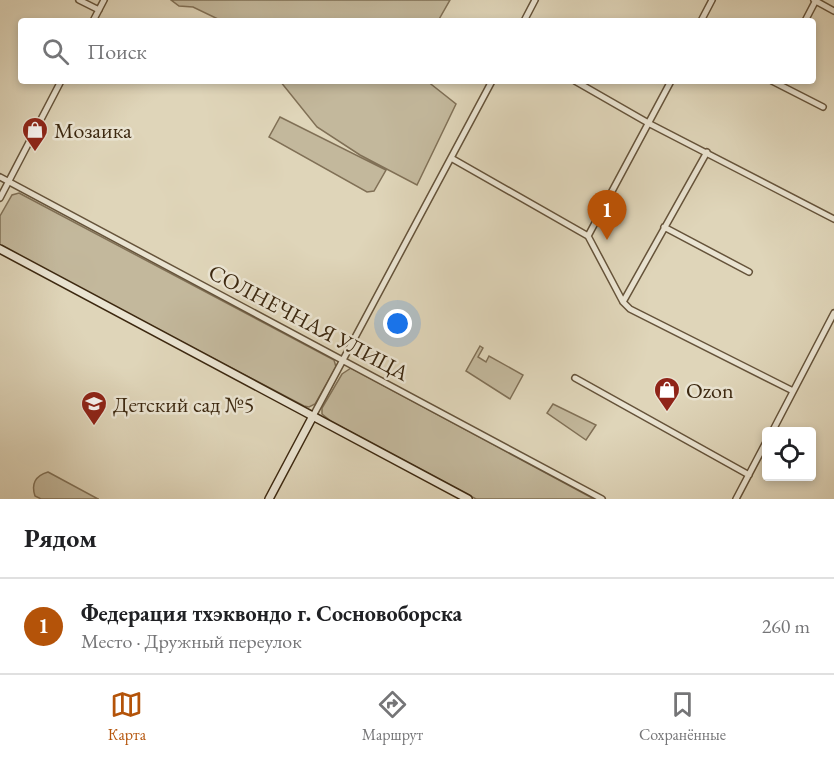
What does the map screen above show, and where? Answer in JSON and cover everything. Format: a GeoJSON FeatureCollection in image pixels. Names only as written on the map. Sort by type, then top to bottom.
{"type":"FeatureCollection","features":[{"type":"Feature","properties":{"kind":"street"},"geometry":{"type":"LineString","coordinates":[[79,0],[99,10]]}},
{"type":"Feature","properties":{"kind":"street"},"geometry":{"type":"LineString","coordinates":[[95,18],[104,0]]}},
{"type":"Feature","properties":{"kind":"street"},"geometry":{"type":"LineString","coordinates":[[526,18],[535,0]]}},
{"type":"Feature","properties":{"kind":"street"},"geometry":{"type":"LineString","coordinates":[[703,18],[711,2],[704,0]]}},
{"type":"Feature","properties":{"kind":"street"},"geometry":{"type":"LineString","coordinates":[[806,18],[815,0],[834,11]]}},
{"type":"Feature","properties":{"kind":"street"},"geometry":{"type":"LineString","coordinates":[[0,198],[60,84]]}},
{"type":"Feature","properties":{"kind":"street"},"geometry":{"type":"LineString","coordinates":[[269,499],[490,84]]}},
{"type":"Feature","properties":{"kind":"street"},"geometry":{"type":"LineString","coordinates":[[580,84],[650,124],[834,219]]}},
{"type":"Feature","properties":{"kind":"street"},"geometry":{"type":"LineString","coordinates":[[588,236],[670,84]]}},
{"type":"Feature","properties":{"kind":"street"},"geometry":{"type":"LineString","coordinates":[[779,84],[823,107]]}},
{"type":"Feature","properties":{"kind":"street"},"geometry":{"type":"LineString","coordinates":[[623,302],[707,152]]}},
{"type":"Feature","properties":{"kind":"street"},"geometry":{"type":"LineString","coordinates":[[451,158],[588,236],[623,302],[630,309],[793,391]]}},
{"type":"Feature","properties":{"kind":"street","name":"СОЛНЕЧНАЯ УЛИЦА"},"geometry":{"type":"LineString","coordinates":[[0,177],[602,499]]}},
{"type":"Feature","properties":{"kind":"street"},"geometry":{"type":"LineString","coordinates":[[664,227],[749,272]]}},
{"type":"Feature","properties":{"kind":"street"},"geometry":{"type":"LineString","coordinates":[[0,249],[468,499]]}},
{"type":"Feature","properties":{"kind":"street"},"geometry":{"type":"LineString","coordinates":[[775,427],[834,313]]}},
{"type":"Feature","properties":{"kind":"street"},"geometry":{"type":"LineString","coordinates":[[575,378],[749,475]]}},
{"type":"Feature","properties":{"kind":"street"},"geometry":{"type":"LineString","coordinates":[[736,499],[762,450]]}},
{"type":"Feature","properties":{"kind":"shaded area"},"geometry":{"type":"Polygon","coordinates":[[[171,0],[450,0],[440,18],[216,18],[193,7],[179,6],[171,0]]]}},
{"type":"Feature","properties":{"kind":"shaded area"},"geometry":{"type":"Polygon","coordinates":[[[282,84],[431,84],[456,104],[417,185],[360,155],[317,127],[282,84]]]}},
{"type":"Feature","properties":{"kind":"shaded area"},"geometry":{"type":"Polygon","coordinates":[[[280,117],[386,170],[374,191],[367,192],[269,137],[280,117]]]}},
{"type":"Feature","properties":{"kind":"shaded area"},"geometry":{"type":"Polygon","coordinates":[[[19,193],[334,360],[336,367],[315,404],[309,407],[304,406],[0,246],[0,216],[12,195],[19,193]]]}},
{"type":"Feature","properties":{"kind":"shaded area"},"geometry":{"type":"Polygon","coordinates":[[[480,346],[483,348],[478,357],[486,362],[489,356],[523,375],[510,399],[466,371],[480,346]]]}},
{"type":"Feature","properties":{"kind":"shaded area"},"geometry":{"type":"Polygon","coordinates":[[[351,368],[594,499],[476,499],[332,422],[322,414],[322,408],[342,374],[351,368]]]}},
{"type":"Feature","properties":{"kind":"shaded area"},"geometry":{"type":"Polygon","coordinates":[[[553,404],[596,425],[586,440],[547,413],[553,404]]]}},
{"type":"Feature","properties":{"kind":"shaded area"},"geometry":{"type":"Polygon","coordinates":[[[48,472],[98,499],[41,499],[35,496],[35,481],[48,472]]]}},
{"type":"Feature","properties":{"kind":"place","name":"Мозаика"},"geometry":{"type":"Point","coordinates":[35,153]}},
{"type":"Feature","properties":{"kind":"place","name":"Федерация тхэквондо г. Сосновоборска"},"geometry":{"type":"Point","coordinates":[607,240]}},
{"type":"Feature","properties":{"kind":"place","name":"Ozon"},"geometry":{"type":"Point","coordinates":[667,413]}},
{"type":"Feature","properties":{"kind":"place","name":"Детский сад №5"},"geometry":{"type":"Point","coordinates":[94,427]}}]}
